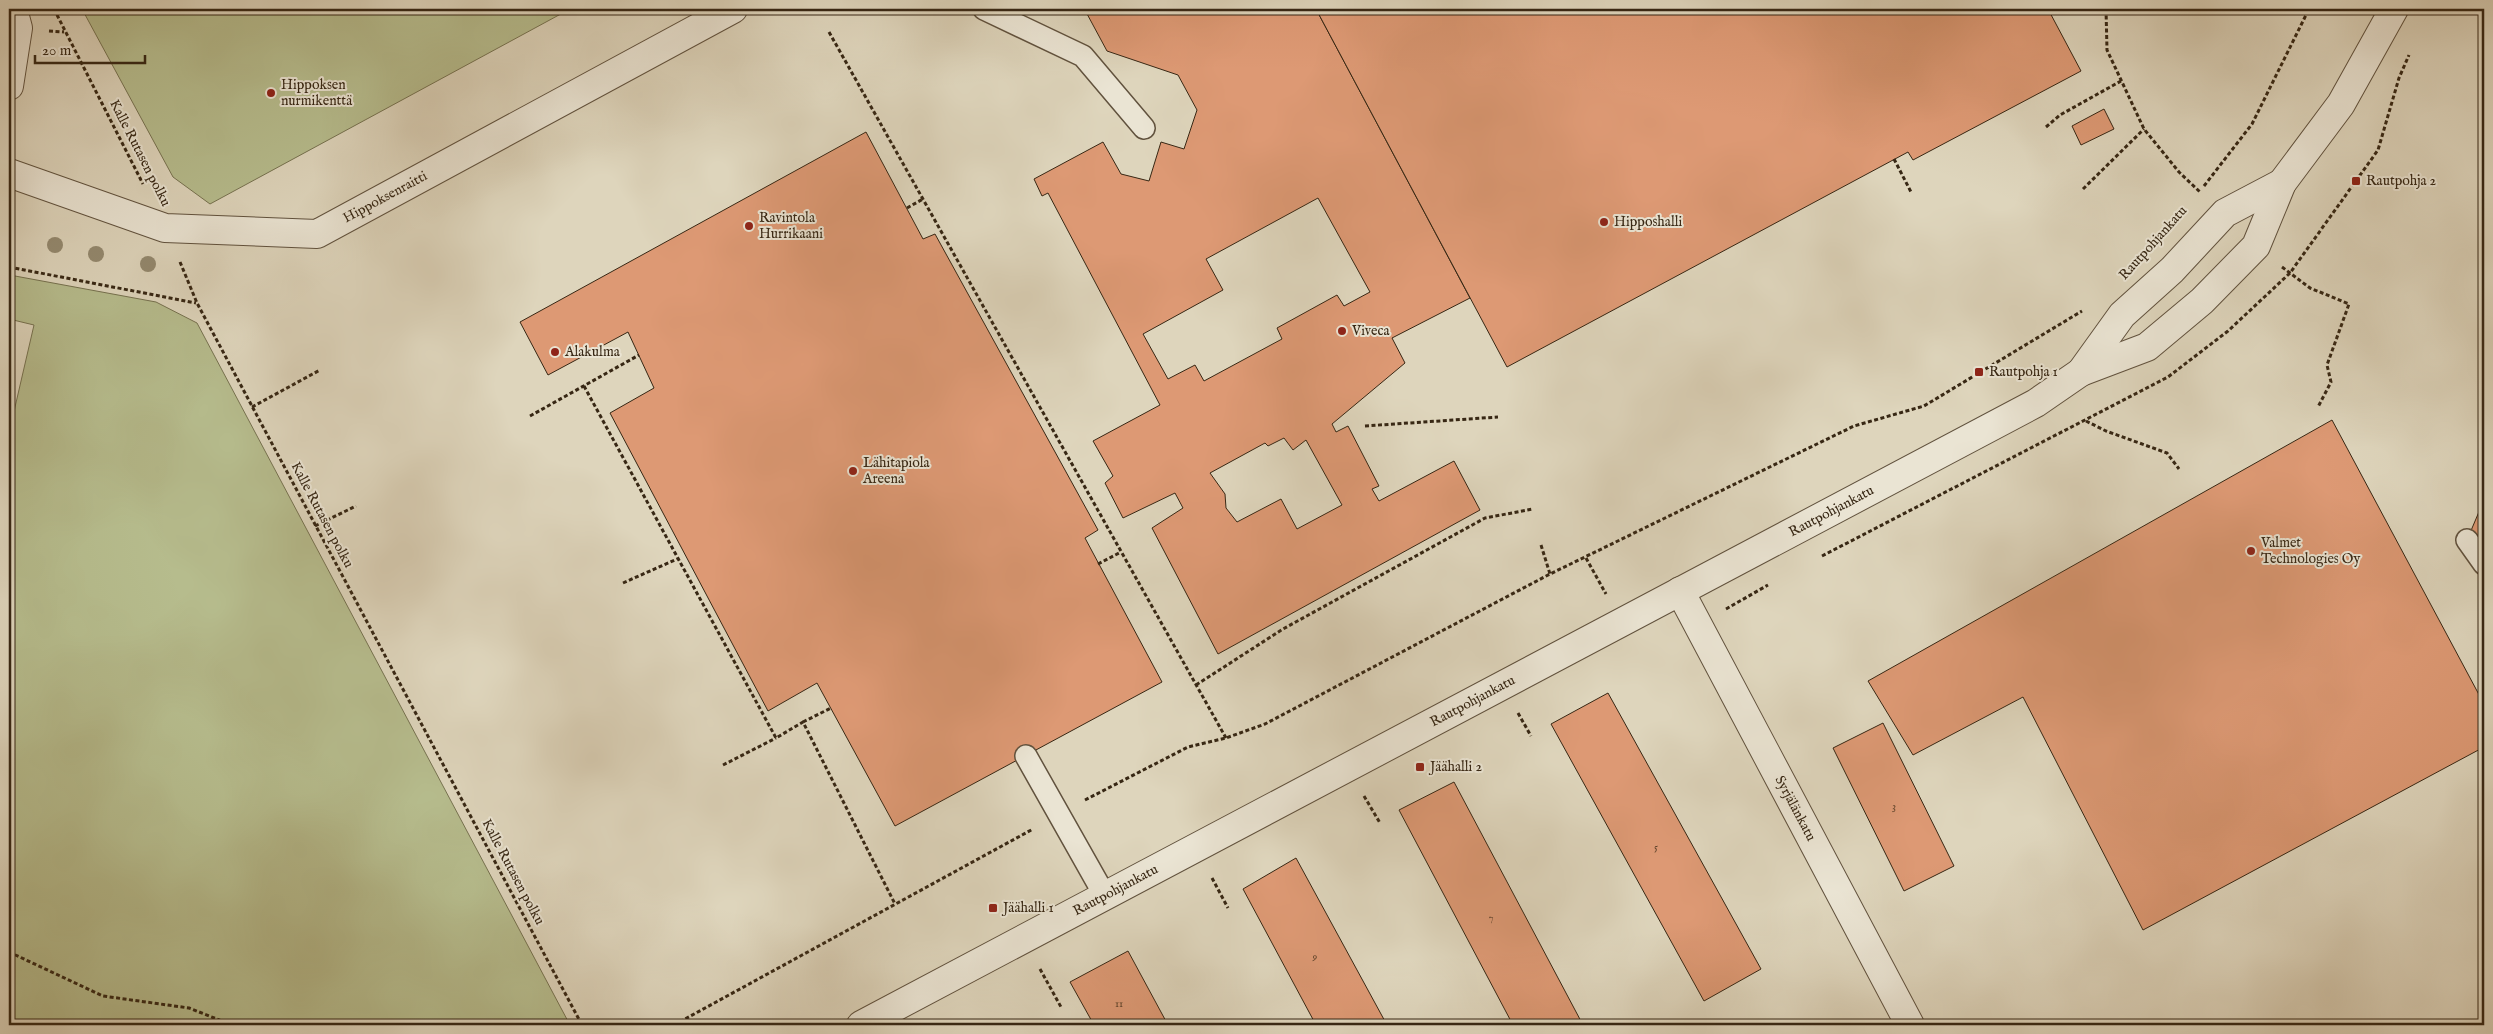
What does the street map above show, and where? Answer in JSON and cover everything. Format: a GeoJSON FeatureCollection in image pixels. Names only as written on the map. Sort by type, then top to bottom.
{"type":"FeatureCollection","features":[{"type":"Feature","properties":{"kind":"street"},"geometry":{"type":"LineString","coordinates":[[9,86],[18,28],[13,9]]}},
{"type":"Feature","properties":{"kind":"street","name":"Hippoksenraitti"},"geometry":{"type":"LineString","coordinates":[[9,174],[165,228],[317,234],[733,9]]}},
{"type":"Feature","properties":{"kind":"street","name":"Rautpohjankatu"},"geometry":{"type":"LineString","coordinates":[[861,1025],[2036,403],[2081,372],[2147,347],[2202,301],[2256,246],[2282,183],[2341,104],[2394,9]]}},
{"type":"Feature","properties":{"kind":"street","name":"Rautpohjankatu"},"geometry":{"type":"LineString","coordinates":[[2081,372],[2122,315],[2172,270],[2225,213],[2282,183]]}},
{"type":"Feature","properties":{"kind":"street","name":"Syrjälänkatu"},"geometry":{"type":"LineString","coordinates":[[1680,591],[1910,1025]]}},
{"type":"Feature","properties":{"kind":"lane"},"geometry":{"type":"LineString","coordinates":[[984,9],[1083,56],[1144,128]]}},
{"type":"Feature","properties":{"kind":"lane"},"geometry":{"type":"LineString","coordinates":[[2467,540],[2484,564]]}},
{"type":"Feature","properties":{"kind":"lane"},"geometry":{"type":"LineString","coordinates":[[1026,756],[1105,896]]}},
{"type":"Feature","properties":{"kind":"path","name":"Kalle Rutasen polku"},"geometry":{"type":"LineString","coordinates":[[54,9],[165,228],[197,304],[582,1025]]}},
{"type":"Feature","properties":{"kind":"path","name":"Rautpohjankatu"},"geometry":{"type":"LineString","coordinates":[[2194,198],[2252,124],[2309,9]]}},
{"type":"Feature","properties":{"kind":"path"},"geometry":{"type":"LineString","coordinates":[[828,32],[1226,738]]}},
{"type":"Feature","properties":{"kind":"path"},"geometry":{"type":"LineString","coordinates":[[2336,212],[2378,150],[2399,78],[2410,52]]}},
{"type":"Feature","properties":{"kind":"path"},"geometry":{"type":"LineString","coordinates":[[2046,127],[2060,115],[2120,81]]}},
{"type":"Feature","properties":{"kind":"path"},"geometry":{"type":"LineString","coordinates":[[2083,189],[2144,129]]}},
{"type":"Feature","properties":{"kind":"path"},"geometry":{"type":"LineString","coordinates":[[1894,160],[1912,192]]}},
{"type":"Feature","properties":{"kind":"path"},"geometry":{"type":"LineString","coordinates":[[907,208],[923,199]]}},
{"type":"Feature","properties":{"kind":"path"},"geometry":{"type":"LineString","coordinates":[[9,266],[197,304]]}},
{"type":"Feature","properties":{"kind":"path"},"geometry":{"type":"LineString","coordinates":[[674,1025],[1138,771],[1188,747],[1226,738],[1265,724],[1550,574],[1854,426],[1924,406],[2088,308]]}},
{"type":"Feature","properties":{"kind":"path"},"geometry":{"type":"LineString","coordinates":[[530,416],[639,355]]}},
{"type":"Feature","properties":{"kind":"path"},"geometry":{"type":"LineString","coordinates":[[252,407],[320,370]]}},
{"type":"Feature","properties":{"kind":"path"},"geometry":{"type":"LineString","coordinates":[[584,386],[676,559],[776,738]]}},
{"type":"Feature","properties":{"kind":"path"},"geometry":{"type":"LineString","coordinates":[[1365,426],[1498,417]]}},
{"type":"Feature","properties":{"kind":"path"},"geometry":{"type":"LineString","coordinates":[[2085,421],[2167,454],[2179,469]]}},
{"type":"Feature","properties":{"kind":"path"},"geometry":{"type":"LineString","coordinates":[[315,526],[356,506]]}},
{"type":"Feature","properties":{"kind":"path"},"geometry":{"type":"LineString","coordinates":[[1196,685],[1283,629],[1485,518],[1533,509]]}},
{"type":"Feature","properties":{"kind":"path"},"geometry":{"type":"LineString","coordinates":[[1541,545],[1550,574]]}},
{"type":"Feature","properties":{"kind":"path"},"geometry":{"type":"LineString","coordinates":[[1098,564],[1121,552]]}},
{"type":"Feature","properties":{"kind":"path"},"geometry":{"type":"LineString","coordinates":[[623,583],[676,559]]}},
{"type":"Feature","properties":{"kind":"path"},"geometry":{"type":"LineString","coordinates":[[723,766],[831,708]]}},
{"type":"Feature","properties":{"kind":"path"},"geometry":{"type":"LineString","coordinates":[[1517,711],[1531,736]]}},
{"type":"Feature","properties":{"kind":"path"},"geometry":{"type":"LineString","coordinates":[[803,722],[895,904]]}},
{"type":"Feature","properties":{"kind":"path"},"geometry":{"type":"LineString","coordinates":[[1364,796],[1380,823]]}},
{"type":"Feature","properties":{"kind":"path"},"geometry":{"type":"LineString","coordinates":[[1212,877],[1228,908]]}},
{"type":"Feature","properties":{"kind":"path"},"geometry":{"type":"LineString","coordinates":[[9,952],[103,996],[189,1008],[232,1025]]}},
{"type":"Feature","properties":{"kind":"path"},"geometry":{"type":"LineString","coordinates":[[1040,968],[1061,1007]]}},
{"type":"Feature","properties":{"kind":"green space","name":"Hippoksen nurmikenttä"},"geometry":{"type":"Polygon","coordinates":[[[82,9],[570,9],[210,204],[173,177],[82,9]]]}},
{"type":"Feature","properties":{"kind":"green space"},"geometry":{"type":"Polygon","coordinates":[[[15,276],[156,302],[197,323],[570,1025],[9,1025],[9,433],[34,325],[9,319],[9,277],[15,276]]]}},
{"type":"Feature","properties":{"kind":"building","name":"Viveca"},"geometry":{"type":"Polygon","coordinates":[[[1091,9],[1316,9],[1470,298],[1392,338],[1405,363],[1332,424],[1336,432],[1348,426],[1379,486],[1372,489],[1379,501],[1454,461],[1480,510],[1218,654],[1152,528],[1183,508],[1175,493],[1123,518],[1105,483],[1113,476],[1093,441],[1160,405],[1048,193],[1042,196],[1034,179],[1103,142],[1121,174],[1149,181],[1161,142],[1184,149],[1197,110],[1178,75],[1107,51],[1086,12],[1091,9]],[[1318,198],[1206,259],[1223,290],[1143,334],[1168,379],[1195,365],[1204,381],[1282,339],[1277,328],[1337,295],[1344,306],[1370,292],[1318,198]],[[1284,438],[1268,446],[1265,443],[1210,473],[1225,494],[1226,508],[1237,522],[1281,499],[1297,529],[1342,505],[1306,440],[1293,450],[1284,438]]]}},
{"type":"Feature","properties":{"kind":"building","name":"Hipposhalli"},"geometry":{"type":"Polygon","coordinates":[[[1316,9],[2048,9],[2081,71],[1913,160],[1908,152],[1507,367],[1316,9]]]}},
{"type":"Feature","properties":{"kind":"building"},"geometry":{"type":"Polygon","coordinates":[[[2104,109],[2114,129],[2081,145],[2072,126],[2104,109]]]}},
{"type":"Feature","properties":{"kind":"building","name":"Lähitapiola Areena"},"geometry":{"type":"Polygon","coordinates":[[[866,132],[923,239],[935,234],[1098,530],[1085,538],[1162,682],[895,826],[817,683],[768,711],[610,413],[654,388],[628,332],[548,375],[520,322],[866,132]]]}},
{"type":"Feature","properties":{"kind":"building","name":"Valmet Technologies Oy"},"geometry":{"type":"Polygon","coordinates":[[[2332,420],[2484,704],[2484,747],[2143,930],[2023,697],[1913,755],[1868,681],[2332,420]]]}},
{"type":"Feature","properties":{"kind":"building"},"geometry":{"type":"Polygon","coordinates":[[[2484,500],[2484,547],[2467,540],[2484,500]]]}},
{"type":"Feature","properties":{"kind":"building"},"geometry":{"type":"Polygon","coordinates":[[[1608,693],[1761,969],[1704,1001],[1551,724],[1608,693]]]}},
{"type":"Feature","properties":{"kind":"building"},"geometry":{"type":"Polygon","coordinates":[[[1883,723],[1954,866],[1904,891],[1833,748],[1883,723]]]}},
{"type":"Feature","properties":{"kind":"building"},"geometry":{"type":"Polygon","coordinates":[[[1454,782],[1583,1025],[1513,1025],[1399,810],[1454,782]]]}},
{"type":"Feature","properties":{"kind":"building"},"geometry":{"type":"Polygon","coordinates":[[[1296,858],[1387,1025],[1316,1025],[1243,889],[1296,858]]]}},
{"type":"Feature","properties":{"kind":"building"},"geometry":{"type":"Polygon","coordinates":[[[1128,951],[1168,1025],[1094,1025],[1070,982],[1128,951]]]}},
{"type":"Feature","properties":{"kind":"place","name":"Hippoksen nurmikenttä"},"geometry":{"type":"Point","coordinates":[271,93]}},
{"type":"Feature","properties":{"kind":"place","name":"Rautpohja 2"},"geometry":{"type":"Point","coordinates":[2356,181]}},
{"type":"Feature","properties":{"kind":"place","name":"Hipposhalli"},"geometry":{"type":"Point","coordinates":[1604,222]}},
{"type":"Feature","properties":{"kind":"place","name":"Ravintola Hurrikaani"},"geometry":{"type":"Point","coordinates":[749,226]}},
{"type":"Feature","properties":{"kind":"place","name":"Viveca"},"geometry":{"type":"Point","coordinates":[1342,331]}},
{"type":"Feature","properties":{"kind":"place","name":"Alakulma"},"geometry":{"type":"Point","coordinates":[555,352]}},
{"type":"Feature","properties":{"kind":"place","name":"Rautpohja 1"},"geometry":{"type":"Point","coordinates":[1979,372]}},
{"type":"Feature","properties":{"kind":"place","name":"Lähitapiola Areena"},"geometry":{"type":"Point","coordinates":[853,471]}},
{"type":"Feature","properties":{"kind":"place","name":"Valmet Technologies Oy"},"geometry":{"type":"Point","coordinates":[2251,551]}},
{"type":"Feature","properties":{"kind":"place","name":"Jäähalli 2"},"geometry":{"type":"Point","coordinates":[1420,767]}},
{"type":"Feature","properties":{"kind":"place","name":"Jäähalli 1"},"geometry":{"type":"Point","coordinates":[993,908]}}]}
